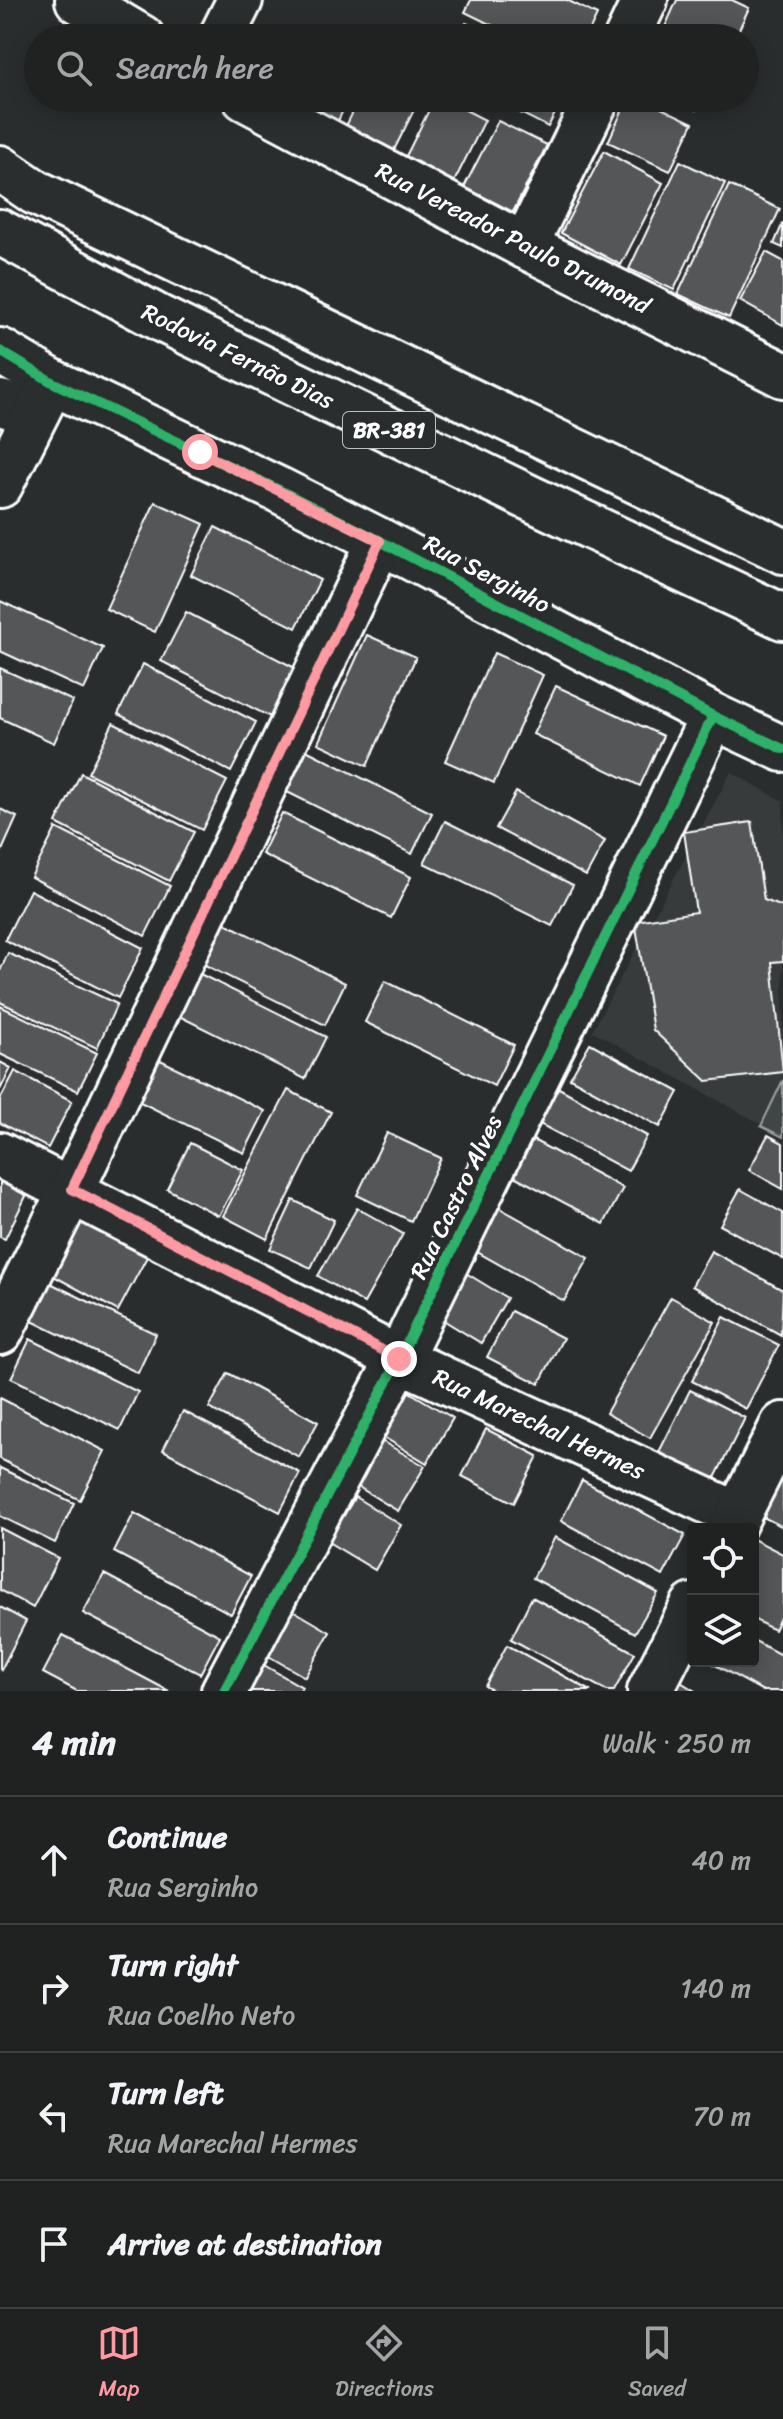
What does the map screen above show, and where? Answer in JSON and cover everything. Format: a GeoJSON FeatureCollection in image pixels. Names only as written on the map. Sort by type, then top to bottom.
{"type":"FeatureCollection","features":[{"type":"Feature","properties":{"kind":"main road"},"geometry":{"type":"LineString","coordinates":[[78,0],[118,24]]}},
{"type":"Feature","properties":{"kind":"main road"},"geometry":{"type":"LineString","coordinates":[[228,24],[240,0]]}},
{"type":"Feature","properties":{"kind":"main road"},"geometry":{"type":"LineString","coordinates":[[634,24],[645,0]]}},
{"type":"Feature","properties":{"kind":"main road","name":"Rua Vereador Paulo Drumond"},"geometry":{"type":"LineString","coordinates":[[271,112],[525,246],[783,375]]}},
{"type":"Feature","properties":{"kind":"main road"},"geometry":{"type":"LineString","coordinates":[[525,246],[590,112]]}},
{"type":"Feature","properties":{"kind":"main road","name":"BR-381"},"geometry":{"type":"LineString","coordinates":[[0,168],[35,192],[783,551]]}},
{"type":"Feature","properties":{"kind":"main road","name":"Rodovia Fernão Dias"},"geometry":{"type":"LineString","coordinates":[[0,232],[159,318],[783,617]]}},
{"type":"Feature","properties":{"kind":"main road","name":"Rua Serginho"},"geometry":{"type":"LineString","coordinates":[[0,351],[29,399],[279,490],[713,716],[783,749]]}},
{"type":"Feature","properties":{"kind":"main road"},"geometry":{"type":"LineString","coordinates":[[0,485],[29,399]]}},
{"type":"Feature","properties":{"kind":"main road"},"geometry":{"type":"LineString","coordinates":[[0,1332],[72,1189],[380,541]]}},
{"type":"Feature","properties":{"kind":"main road","name":"Rua Castro Alves"},"geometry":{"type":"LineString","coordinates":[[224,1691],[399,1359],[713,716]]}},
{"type":"Feature","properties":{"kind":"main road","name":"Rua Marechal Hermes"},"geometry":{"type":"LineString","coordinates":[[0,1155],[72,1189],[399,1359],[735,1522]]}},
{"type":"Feature","properties":{"kind":"main road"},"geometry":{"type":"LineString","coordinates":[[735,1522],[783,1425]]}},
{"type":"Feature","properties":{"kind":"main road"},"geometry":{"type":"LineString","coordinates":[[650,1691],[687,1618]]}},
{"type":"Feature","properties":{"kind":"shaded area"},"geometry":{"type":"Polygon","coordinates":[[[731,772],[783,801],[783,1136],[592,1031],[731,772]]]}},
{"type":"Feature","properties":{"kind":"shaded area"},"geometry":{"type":"Polygon","coordinates":[[[783,1080],[783,1137],[761,1126],[783,1080]]]}},
{"type":"Feature","properties":{"kind":"building"},"geometry":{"type":"Polygon","coordinates":[[[471,0],[567,0],[597,15],[593,24],[489,24],[465,12],[471,0]]]}},
{"type":"Feature","properties":{"kind":"building"},"geometry":{"type":"Polygon","coordinates":[[[677,0],[732,0],[749,8],[742,24],[666,24],[677,0]]]}},
{"type":"Feature","properties":{"kind":"building"},"geometry":{"type":"Polygon","coordinates":[[[311,112],[342,112],[335,127],[311,112]]]}},
{"type":"Feature","properties":{"kind":"building"},"geometry":{"type":"Polygon","coordinates":[[[353,112],[413,112],[392,154],[344,130],[353,112]]]}},
{"type":"Feature","properties":{"kind":"building"},"geometry":{"type":"Polygon","coordinates":[[[428,112],[469,112],[485,120],[452,186],[403,162],[428,112]]]}},
{"type":"Feature","properties":{"kind":"building"},"geometry":{"type":"Polygon","coordinates":[[[519,112],[556,112],[548,127],[519,112]]]}},
{"type":"Feature","properties":{"kind":"building"},"geometry":{"type":"Polygon","coordinates":[[[622,112],[670,112],[693,123],[670,171],[608,142],[622,112]]]}},
{"type":"Feature","properties":{"kind":"building"},"geometry":{"type":"Polygon","coordinates":[[[498,121],[547,145],[513,212],[464,187],[498,121]]]}},
{"type":"Feature","properties":{"kind":"building"},"geometry":{"type":"Polygon","coordinates":[[[604,151],[663,183],[621,265],[561,233],[604,151]]]}},
{"type":"Feature","properties":{"kind":"building"},"geometry":{"type":"Polygon","coordinates":[[[680,161],[725,183],[674,290],[629,269],[680,161]]]}},
{"type":"Feature","properties":{"kind":"building"},"geometry":{"type":"Polygon","coordinates":[[[729,185],[780,209],[729,318],[678,294],[729,185]]]}},
{"type":"Feature","properties":{"kind":"building"},"geometry":{"type":"Polygon","coordinates":[[[783,223],[783,248],[774,244],[783,223]]]}},
{"type":"Feature","properties":{"kind":"building"},"geometry":{"type":"Polygon","coordinates":[[[766,252],[783,261],[783,325],[740,301],[766,252]]]}},
{"type":"Feature","properties":{"kind":"building"},"geometry":{"type":"Polygon","coordinates":[[[155,502],[204,524],[155,632],[106,609],[155,502]]]}},
{"type":"Feature","properties":{"kind":"building"},"geometry":{"type":"Polygon","coordinates":[[[215,527],[320,580],[296,628],[191,575],[215,527]]]}},
{"type":"Feature","properties":{"kind":"building"},"geometry":{"type":"Polygon","coordinates":[[[0,601],[103,648],[84,690],[0,651],[0,601]]]}},
{"type":"Feature","properties":{"kind":"building"},"geometry":{"type":"Polygon","coordinates":[[[186,612],[299,670],[274,719],[161,661],[186,612]]]}},
{"type":"Feature","properties":{"kind":"building"},"geometry":{"type":"Polygon","coordinates":[[[367,635],[416,657],[367,766],[318,743],[367,635]]]}},
{"type":"Feature","properties":{"kind":"building"},"geometry":{"type":"Polygon","coordinates":[[[494,653],[543,675],[494,783],[445,761],[494,653]]]}},
{"type":"Feature","properties":{"kind":"building"},"geometry":{"type":"Polygon","coordinates":[[[143,664],[256,722],[231,772],[118,714],[143,664]]]}},
{"type":"Feature","properties":{"kind":"building"},"geometry":{"type":"Polygon","coordinates":[[[0,668],[73,701],[54,743],[0,718],[0,668]]]}},
{"type":"Feature","properties":{"kind":"building"},"geometry":{"type":"Polygon","coordinates":[[[556,686],[663,736],[640,786],[533,734],[556,686]]]}},
{"type":"Feature","properties":{"kind":"building"},"geometry":{"type":"Polygon","coordinates":[[[113,723],[227,781],[202,830],[88,773],[113,723]]]}},
{"type":"Feature","properties":{"kind":"building"},"geometry":{"type":"Polygon","coordinates":[[[304,749],[432,813],[412,854],[283,790],[304,749]]]}},
{"type":"Feature","properties":{"kind":"building"},"geometry":{"type":"Polygon","coordinates":[[[81,773],[194,832],[169,881],[56,823],[81,773]]]}},
{"type":"Feature","properties":{"kind":"building"},"geometry":{"type":"Polygon","coordinates":[[[516,792],[605,841],[586,876],[496,828],[516,792]]]}},
{"type":"Feature","properties":{"kind":"building"},"geometry":{"type":"Polygon","coordinates":[[[0,809],[17,817],[0,855],[0,809]]]}},
{"type":"Feature","properties":{"kind":"building"},"geometry":{"type":"Polygon","coordinates":[[[282,813],[411,877],[391,918],[262,854],[282,813]]]}},
{"type":"Feature","properties":{"kind":"building"},"geometry":{"type":"Polygon","coordinates":[[[445,821],[573,885],[552,926],[424,863],[445,821]]]}},
{"type":"Feature","properties":{"kind":"building"},"geometry":{"type":"Polygon","coordinates":[[[752,822],[764,900],[783,907],[783,961],[772,962],[783,1072],[707,1081],[653,1030],[635,921],[696,912],[684,832],[752,822]]]}},
{"type":"Feature","properties":{"kind":"building"},"geometry":{"type":"Polygon","coordinates":[[[56,828],[170,886],[145,936],[31,877],[56,828]]]}},
{"type":"Feature","properties":{"kind":"building"},"geometry":{"type":"Polygon","coordinates":[[[30,890],[143,948],[118,998],[5,940],[30,890]]]}},
{"type":"Feature","properties":{"kind":"building"},"geometry":{"type":"Polygon","coordinates":[[[217,919],[345,983],[325,1025],[197,961],[217,919]]]}},
{"type":"Feature","properties":{"kind":"building"},"geometry":{"type":"Polygon","coordinates":[[[8,953],[117,1004],[97,1048],[0,1002],[0,971],[8,953]]]}},
{"type":"Feature","properties":{"kind":"building"},"geometry":{"type":"Polygon","coordinates":[[[198,973],[326,1037],[305,1079],[177,1015],[198,973]]]}},
{"type":"Feature","properties":{"kind":"building"},"geometry":{"type":"Polygon","coordinates":[[[385,981],[514,1045],[494,1086],[365,1022],[385,981]]]}},
{"type":"Feature","properties":{"kind":"building"},"geometry":{"type":"Polygon","coordinates":[[[0,1006],[97,1053],[78,1091],[0,1054],[0,1006]]]}},
{"type":"Feature","properties":{"kind":"building"},"geometry":{"type":"Polygon","coordinates":[[[590,1043],[679,1092],[660,1127],[570,1078],[590,1043]]]}},
{"type":"Feature","properties":{"kind":"building"},"geometry":{"type":"Polygon","coordinates":[[[150,1055],[265,1111],[244,1153],[130,1097],[150,1055]]]}},
{"type":"Feature","properties":{"kind":"building"},"geometry":{"type":"Polygon","coordinates":[[[0,1062],[11,1068],[0,1090],[0,1062]]]}},
{"type":"Feature","properties":{"kind":"building"},"geometry":{"type":"Polygon","coordinates":[[[15,1071],[72,1101],[48,1148],[0,1123],[0,1100],[15,1071]]]}},
{"type":"Feature","properties":{"kind":"building"},"geometry":{"type":"Polygon","coordinates":[[[557,1087],[647,1136],[628,1171],[538,1123],[557,1087]]]}},
{"type":"Feature","properties":{"kind":"building"},"geometry":{"type":"Polygon","coordinates":[[[288,1090],[331,1112],[267,1239],[223,1216],[288,1090]]]}},
{"type":"Feature","properties":{"kind":"building"},"geometry":{"type":"Polygon","coordinates":[[[387,1133],[441,1158],[411,1221],[357,1195],[387,1133]]]}},
{"type":"Feature","properties":{"kind":"building"},"geometry":{"type":"Polygon","coordinates":[[[768,1135],[783,1143],[783,1189],[749,1170],[768,1135]]]}},
{"type":"Feature","properties":{"kind":"building"},"geometry":{"type":"Polygon","coordinates":[[[533,1140],[623,1188],[604,1224],[514,1176],[533,1140]]]}},
{"type":"Feature","properties":{"kind":"building"},"geometry":{"type":"Polygon","coordinates":[[[190,1143],[243,1170],[219,1216],[167,1189],[190,1143]]]}},
{"type":"Feature","properties":{"kind":"building"},"geometry":{"type":"Polygon","coordinates":[[[0,1178],[28,1192],[5,1239],[0,1237],[0,1178]]]}},
{"type":"Feature","properties":{"kind":"building"},"geometry":{"type":"Polygon","coordinates":[[[740,1189],[783,1213],[783,1259],[720,1225],[740,1189]]]}},
{"type":"Feature","properties":{"kind":"building"},"geometry":{"type":"Polygon","coordinates":[[[293,1200],[334,1220],[311,1268],[270,1249],[293,1200]]]}},
{"type":"Feature","properties":{"kind":"building"},"geometry":{"type":"Polygon","coordinates":[[[496,1206],[589,1258],[564,1301],[472,1249],[496,1206]]]}},
{"type":"Feature","properties":{"kind":"building"},"geometry":{"type":"Polygon","coordinates":[[[357,1208],[403,1234],[364,1303],[318,1276],[357,1208]]]}},
{"type":"Feature","properties":{"kind":"building"},"geometry":{"type":"Polygon","coordinates":[[[81,1216],[149,1253],[118,1311],[50,1274],[81,1216]]]}},
{"type":"Feature","properties":{"kind":"building"},"geometry":{"type":"Polygon","coordinates":[[[711,1251],[783,1290],[781,1335],[692,1286],[711,1251]]]}},
{"type":"Feature","properties":{"kind":"building"},"geometry":{"type":"Polygon","coordinates":[[[461,1270],[507,1298],[481,1343],[435,1315],[461,1270]]]}},
{"type":"Feature","properties":{"kind":"building"},"geometry":{"type":"Polygon","coordinates":[[[48,1282],[156,1334],[138,1373],[30,1320],[48,1282]]]}},
{"type":"Feature","properties":{"kind":"building"},"geometry":{"type":"Polygon","coordinates":[[[671,1297],[715,1322],[650,1438],[606,1413],[671,1297]]]}},
{"type":"Feature","properties":{"kind":"building"},"geometry":{"type":"Polygon","coordinates":[[[511,1311],[563,1338],[539,1384],[487,1357],[511,1311]]]}},
{"type":"Feature","properties":{"kind":"building"},"geometry":{"type":"Polygon","coordinates":[[[724,1317],[779,1345],[746,1409],[692,1381],[724,1317]]]}},
{"type":"Feature","properties":{"kind":"building"},"geometry":{"type":"Polygon","coordinates":[[[30,1339],[138,1392],[120,1430],[11,1378],[30,1339]]]}},
{"type":"Feature","properties":{"kind":"building"},"geometry":{"type":"Polygon","coordinates":[[[228,1373],[318,1422],[299,1457],[209,1408],[228,1373]]]}},
{"type":"Feature","properties":{"kind":"building"},"geometry":{"type":"Polygon","coordinates":[[[406,1390],[453,1418],[427,1463],[380,1435],[406,1390]]]}},
{"type":"Feature","properties":{"kind":"building"},"geometry":{"type":"Polygon","coordinates":[[[690,1390],[745,1418],[713,1482],[658,1454],[690,1390]]]}},
{"type":"Feature","properties":{"kind":"building"},"geometry":{"type":"Polygon","coordinates":[[[0,1398],[105,1451],[80,1500],[0,1459],[0,1398]]]}},
{"type":"Feature","properties":{"kind":"building"},"geometry":{"type":"Polygon","coordinates":[[[183,1411],[300,1473],[280,1512],[163,1450],[183,1411]]]}},
{"type":"Feature","properties":{"kind":"building"},"geometry":{"type":"Polygon","coordinates":[[[486,1429],[538,1456],[514,1503],[462,1476],[486,1429]]]}},
{"type":"Feature","properties":{"kind":"building"},"geometry":{"type":"Polygon","coordinates":[[[378,1439],[425,1466],[398,1511],[352,1483],[378,1439]]]}},
{"type":"Feature","properties":{"kind":"building"},"geometry":{"type":"Polygon","coordinates":[[[0,1468],[74,1503],[55,1543],[0,1516],[0,1468]]]}},
{"type":"Feature","properties":{"kind":"building"},"geometry":{"type":"Polygon","coordinates":[[[783,1476],[783,1527],[763,1517],[783,1476]]]}},
{"type":"Feature","properties":{"kind":"building"},"geometry":{"type":"Polygon","coordinates":[[[582,1480],[685,1535],[663,1576],[561,1521],[582,1480]]]}},
{"type":"Feature","properties":{"kind":"building"},"geometry":{"type":"Polygon","coordinates":[[[355,1497],[401,1525],[375,1570],[328,1542],[355,1497]]]}},
{"type":"Feature","properties":{"kind":"building"},"geometry":{"type":"Polygon","coordinates":[[[134,1513],[251,1576],[231,1614],[114,1552],[134,1513]]]}},
{"type":"Feature","properties":{"kind":"building"},"geometry":{"type":"Polygon","coordinates":[[[0,1528],[58,1558],[33,1608],[0,1590],[0,1528]]]}},
{"type":"Feature","properties":{"kind":"building"},"geometry":{"type":"Polygon","coordinates":[[[555,1537],[658,1593],[635,1633],[533,1578],[555,1537]]]}},
{"type":"Feature","properties":{"kind":"building"},"geometry":{"type":"Polygon","coordinates":[[[759,1542],[783,1554],[783,1612],[774,1630],[759,1622],[759,1542]]]}},
{"type":"Feature","properties":{"kind":"building"},"geometry":{"type":"Polygon","coordinates":[[[104,1574],[220,1636],[200,1674],[83,1613],[104,1574]]]}},
{"type":"Feature","properties":{"kind":"building"},"geometry":{"type":"Polygon","coordinates":[[[532,1597],[635,1653],[614,1691],[607,1691],[511,1639],[532,1597]]]}},
{"type":"Feature","properties":{"kind":"building"},"geometry":{"type":"Polygon","coordinates":[[[284,1605],[330,1632],[305,1677],[258,1650],[284,1605]]]}},
{"type":"Feature","properties":{"kind":"building"},"geometry":{"type":"Polygon","coordinates":[[[0,1607],[26,1621],[1,1670],[0,1669],[0,1607]]]}},
{"type":"Feature","properties":{"kind":"building"},"geometry":{"type":"Polygon","coordinates":[[[63,1635],[169,1691],[77,1691],[43,1673],[63,1635]]]}},
{"type":"Feature","properties":{"kind":"building"},"geometry":{"type":"Polygon","coordinates":[[[759,1643],[783,1656],[783,1691],[763,1691],[719,1667],[759,1667],[759,1643]]]}},
{"type":"Feature","properties":{"kind":"building"},"geometry":{"type":"Polygon","coordinates":[[[507,1645],[591,1691],[494,1691],[485,1686],[507,1645]]]}},
{"type":"Feature","properties":{"kind":"building"},"geometry":{"type":"Polygon","coordinates":[[[255,1660],[302,1687],[300,1691],[237,1691],[255,1660]]]}},
{"type":"Feature","properties":{"kind":"building"},"geometry":{"type":"Polygon","coordinates":[[[676,1679],[695,1691],[668,1691],[676,1679]]]}},
{"type":"Feature","properties":{"kind":"cycle path"},"geometry":{"type":"LineString","coordinates":[[0,351],[52,382],[279,490],[713,716],[783,749]]}},
{"type":"Feature","properties":{"kind":"cycle path"},"geometry":{"type":"LineString","coordinates":[[224,1691],[399,1359],[713,716]]}},
{"type":"Feature","properties":{"kind":"route"},"geometry":{"type":"LineString","coordinates":[[200,452],[380,541],[72,1189],[399,1359]]}}]}
